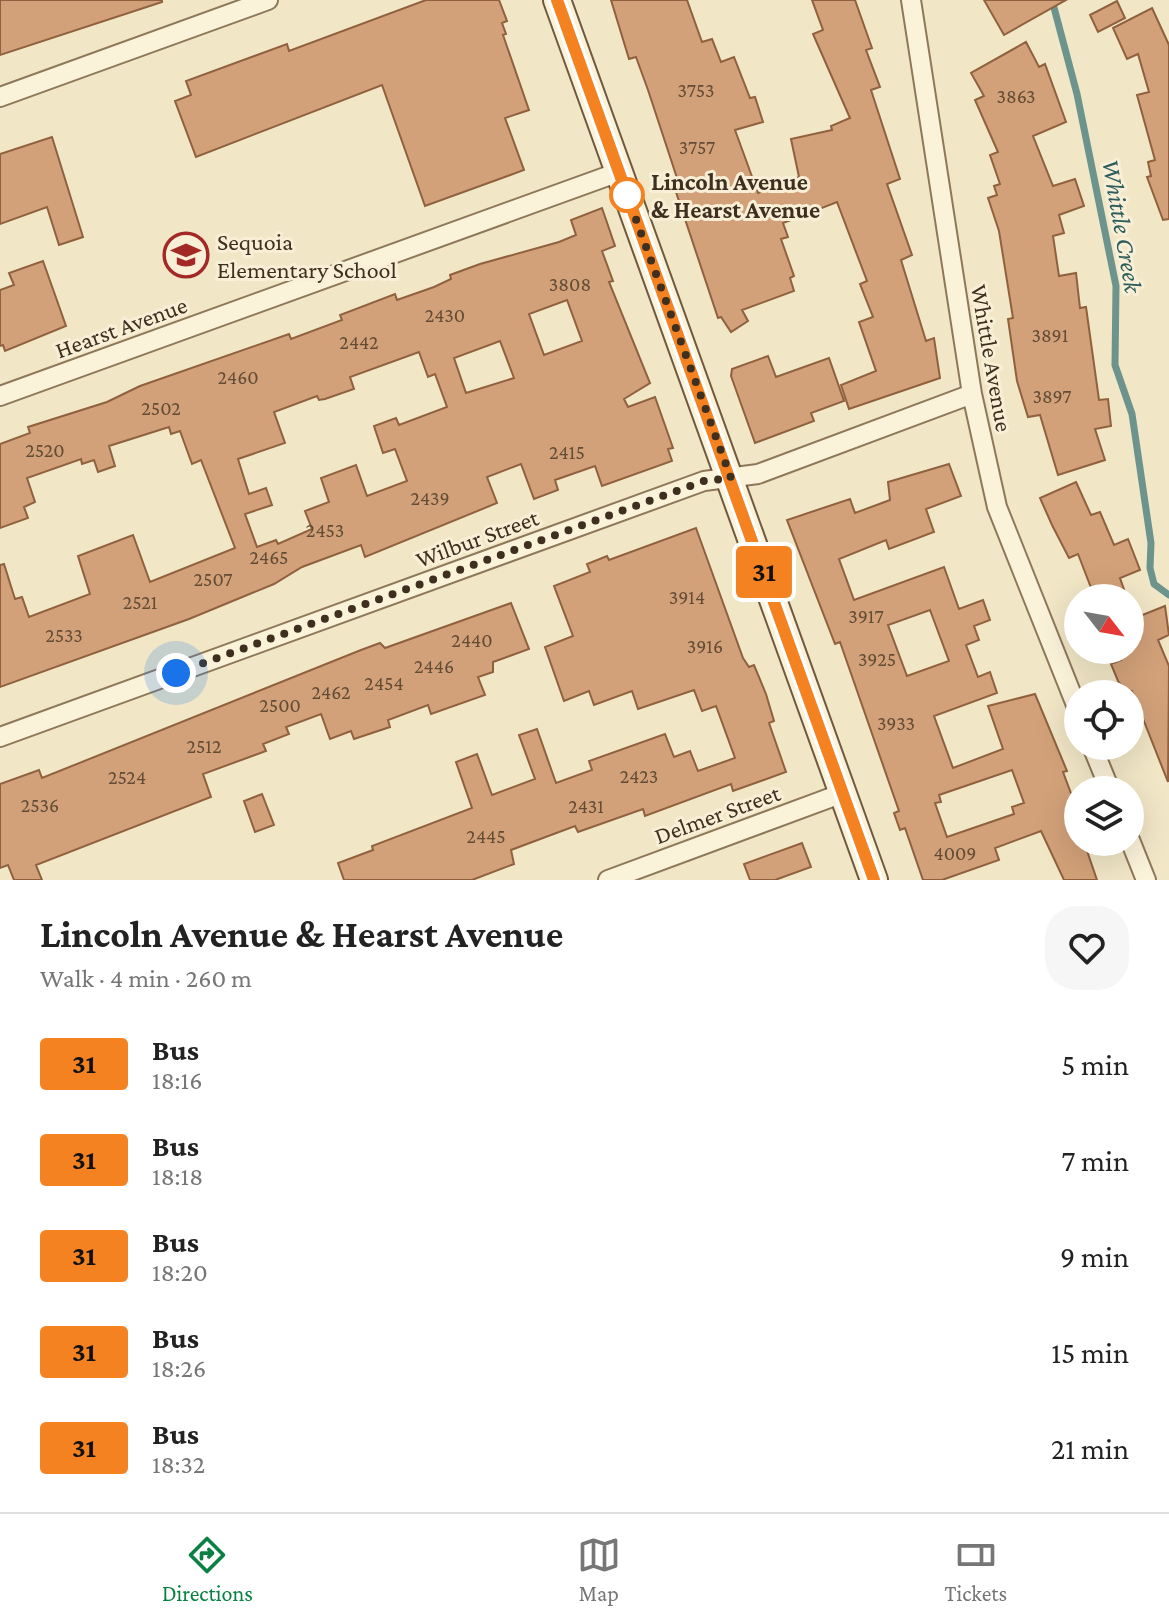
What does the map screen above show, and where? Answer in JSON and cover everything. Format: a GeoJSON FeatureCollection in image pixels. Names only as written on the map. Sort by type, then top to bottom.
{"type":"FeatureCollection","features":[{"type":"Feature","properties":{"kind":"main road"},"geometry":{"type":"LineString","coordinates":[[557,0],[874,880]]}},
{"type":"Feature","properties":{"kind":"street"},"geometry":{"type":"LineString","coordinates":[[0,97],[268,0]]}},
{"type":"Feature","properties":{"kind":"street","name":"Whittle Avenue"},"geometry":{"type":"LineString","coordinates":[[911,0],[972,394],[997,507],[1066,680]]}},
{"type":"Feature","properties":{"kind":"street","name":"Hearst Avenue"},"geometry":{"type":"LineString","coordinates":[[0,396],[619,172]]}},
{"type":"Feature","properties":{"kind":"street","name":"Wilbur Street"},"geometry":{"type":"LineString","coordinates":[[0,737],[704,481],[758,474],[972,394]]}},
{"type":"Feature","properties":{"kind":"street","name":"Delmer Street"},"geometry":{"type":"LineString","coordinates":[[608,880],[843,793]]}},
{"type":"Feature","properties":{"kind":"street"},"geometry":{"type":"LineString","coordinates":[[1136,856],[1146,880]]}},
{"type":"Feature","properties":{"kind":"building"},"geometry":{"type":"Polygon","coordinates":[[[0,0],[162,0],[162,2],[0,55],[0,0]]]}},
{"type":"Feature","properties":{"kind":"building"},"geometry":{"type":"Polygon","coordinates":[[[426,0],[499,0],[507,21],[502,23],[506,34],[503,35],[529,110],[505,118],[524,170],[425,206],[382,85],[196,157],[175,101],[191,95],[186,81],[287,44],[289,51],[426,0]]]}},
{"type":"Feature","properties":{"kind":"building"},"geometry":{"type":"Polygon","coordinates":[[[611,0],[687,0],[702,42],[712,39],[721,62],[734,57],[750,98],[755,97],[763,122],[735,130],[758,193],[799,177],[791,139],[832,130],[831,126],[850,118],[813,34],[823,30],[812,0],[855,0],[872,48],[866,50],[880,87],[871,90],[900,179],[887,184],[912,255],[901,260],[926,341],[934,338],[940,378],[849,409],[841,385],[876,371],[859,322],[873,317],[860,284],[867,281],[837,202],[783,223],[788,237],[781,239],[794,276],[790,278],[794,291],[742,310],[748,321],[731,332],[721,317],[718,318],[672,180],[677,178],[648,90],[636,57],[629,59],[611,0]]]}},
{"type":"Feature","properties":{"kind":"building"},"geometry":{"type":"Polygon","coordinates":[[[984,0],[1066,0],[1004,35],[984,0]]]}},
{"type":"Feature","properties":{"kind":"building"},"geometry":{"type":"Polygon","coordinates":[[[1117,1],[1125,18],[1098,32],[1090,15],[1117,1]]]}},
{"type":"Feature","properties":{"kind":"building"},"geometry":{"type":"Polygon","coordinates":[[[1152,8],[1169,45],[1169,219],[1163,220],[1147,177],[1151,176],[1148,162],[1155,160],[1137,95],[1149,92],[1138,54],[1127,59],[1113,28],[1152,8]]]}},
{"type":"Feature","properties":{"kind":"building"},"geometry":{"type":"Polygon","coordinates":[[[1026,42],[1039,67],[1045,64],[1066,122],[1033,136],[1053,186],[1075,179],[1084,206],[1059,215],[1064,233],[1053,236],[1059,276],[1076,273],[1080,308],[1086,307],[1099,400],[1108,399],[1111,426],[1095,429],[1105,460],[1058,475],[1040,415],[1028,417],[1017,381],[1008,319],[1013,318],[999,231],[988,198],[997,195],[994,186],[1000,184],[990,155],[998,152],[975,100],[984,96],[971,73],[1026,42]]]}},
{"type":"Feature","properties":{"kind":"building"},"geometry":{"type":"Polygon","coordinates":[[[52,137],[83,237],[59,245],[47,207],[0,224],[0,154],[52,137]]]}},
{"type":"Feature","properties":{"kind":"building"},"geometry":{"type":"Polygon","coordinates":[[[602,208],[615,246],[602,251],[613,281],[609,282],[650,383],[624,399],[628,407],[655,397],[673,448],[668,449],[672,461],[602,486],[595,466],[555,480],[558,490],[534,499],[521,464],[487,477],[497,503],[365,557],[361,545],[302,567],[274,584],[189,619],[0,687],[0,565],[4,564],[15,599],[22,597],[29,617],[90,594],[78,556],[133,535],[150,582],[235,548],[201,460],[192,464],[180,431],[171,434],[169,427],[109,446],[115,466],[98,472],[94,460],[82,464],[81,459],[27,478],[35,502],[24,507],[28,518],[0,528],[0,444],[30,433],[28,427],[107,402],[140,386],[289,334],[291,339],[342,320],[340,315],[395,294],[397,300],[434,287],[451,279],[450,275],[480,264],[559,242],[576,235],[571,220],[602,208]],[[567,300],[529,314],[544,355],[582,341],[567,300]],[[500,341],[454,358],[466,393],[514,378],[500,341]],[[419,352],[350,377],[354,389],[325,399],[319,400],[317,396],[274,412],[285,443],[238,459],[249,494],[266,488],[272,505],[245,514],[257,547],[276,540],[278,544],[312,529],[305,511],[329,502],[321,478],[356,465],[367,496],[407,481],[395,449],[383,453],[374,426],[396,418],[399,425],[447,407],[435,374],[428,377],[419,352]]]}},
{"type":"Feature","properties":{"kind":"building"},"geometry":{"type":"Polygon","coordinates":[[[43,261],[66,326],[5,351],[3,345],[0,346],[0,290],[14,285],[9,273],[43,261]]]}},
{"type":"Feature","properties":{"kind":"building"},"geometry":{"type":"Polygon","coordinates":[[[768,356],[776,377],[829,358],[844,401],[811,413],[814,421],[755,443],[731,376],[732,369],[768,356]]]}},
{"type":"Feature","properties":{"kind":"building"},"geometry":{"type":"Polygon","coordinates":[[[949,464],[961,496],[926,509],[934,532],[889,549],[886,540],[839,559],[854,600],[944,567],[959,609],[983,600],[990,620],[974,626],[979,640],[966,645],[978,677],[990,672],[997,693],[934,716],[953,768],[1003,749],[988,706],[1035,694],[1067,771],[1063,772],[1064,856],[1089,856],[1097,880],[1064,880],[1041,831],[995,848],[999,860],[942,880],[923,880],[905,828],[900,830],[894,813],[899,811],[840,642],[835,644],[787,520],[850,499],[855,513],[890,500],[888,482],[949,464]],[[930,610],[888,625],[907,676],[949,661],[930,610]],[[1012,770],[939,795],[941,802],[935,803],[947,837],[1014,814],[1012,807],[1024,803],[1012,770]]]}},
{"type":"Feature","properties":{"kind":"building"},"geometry":{"type":"Polygon","coordinates":[[[1076,482],[1091,515],[1100,512],[1114,545],[1128,539],[1140,570],[1120,578],[1122,584],[1090,584],[1078,554],[1069,558],[1040,498],[1076,482]]]}},
{"type":"Feature","properties":{"kind":"building"},"geometry":{"type":"Polygon","coordinates":[[[696,528],[743,658],[749,667],[754,665],[766,694],[774,721],[769,723],[786,772],[733,791],[731,784],[645,816],[643,809],[578,832],[575,826],[511,850],[514,864],[472,880],[344,880],[338,863],[373,850],[372,846],[472,808],[456,762],[477,754],[492,795],[535,779],[519,735],[537,729],[556,783],[592,770],[589,761],[665,734],[674,757],[690,751],[698,771],[735,758],[716,706],[702,711],[694,690],[638,709],[632,691],[594,705],[589,691],[564,701],[545,647],[573,636],[554,586],[590,572],[587,564],[607,556],[609,560],[696,528]]]}},
{"type":"Feature","properties":{"kind":"building"},"geometry":{"type":"Polygon","coordinates":[[[511,603],[529,649],[493,662],[493,672],[478,677],[485,695],[431,714],[428,705],[388,720],[390,727],[354,739],[351,731],[330,739],[321,714],[286,727],[289,734],[263,744],[266,751],[203,774],[211,797],[36,865],[42,880],[14,880],[8,865],[0,868],[0,784],[39,770],[42,778],[361,650],[380,643],[385,648],[511,603]]]}},
{"type":"Feature","properties":{"kind":"building"},"geometry":{"type":"Polygon","coordinates":[[[1165,606],[1169,635],[1158,640],[1169,666],[1168,782],[1144,721],[1144,680],[1118,680],[1111,664],[1144,664],[1144,614],[1165,606]]]}},
{"type":"Feature","properties":{"kind":"building"},"geometry":{"type":"Polygon","coordinates":[[[262,794],[274,825],[255,832],[244,801],[262,794]]]}},
{"type":"Feature","properties":{"kind":"building"},"geometry":{"type":"Polygon","coordinates":[[[802,843],[811,867],[775,880],[750,880],[744,864],[802,843]]]}},
{"type":"Feature","properties":{"kind":"waterway","name":"Whittle Creek"},"geometry":{"type":"LineString","coordinates":[[1052,0],[1077,94],[1116,286],[1115,365],[1132,414],[1151,543],[1150,568],[1154,584],[1169,595]]}},
{"type":"Feature","properties":{"kind":"bus line","name":"31"},"geometry":{"type":"LineString","coordinates":[[557,0],[874,880]]}},
{"type":"Feature","properties":{"kind":"place","name":"Lincoln Avenue & Hearst Avenue"},"geometry":{"type":"Point","coordinates":[627,195]}},
{"type":"Feature","properties":{"kind":"place","name":"Sequoia Elementary School"},"geometry":{"type":"Point","coordinates":[186,255]}},
{"type":"Feature","properties":{"kind":"route"},"geometry":{"type":"LineString","coordinates":[[176,673],[704,481],[731,478],[627,195]]}}]}
